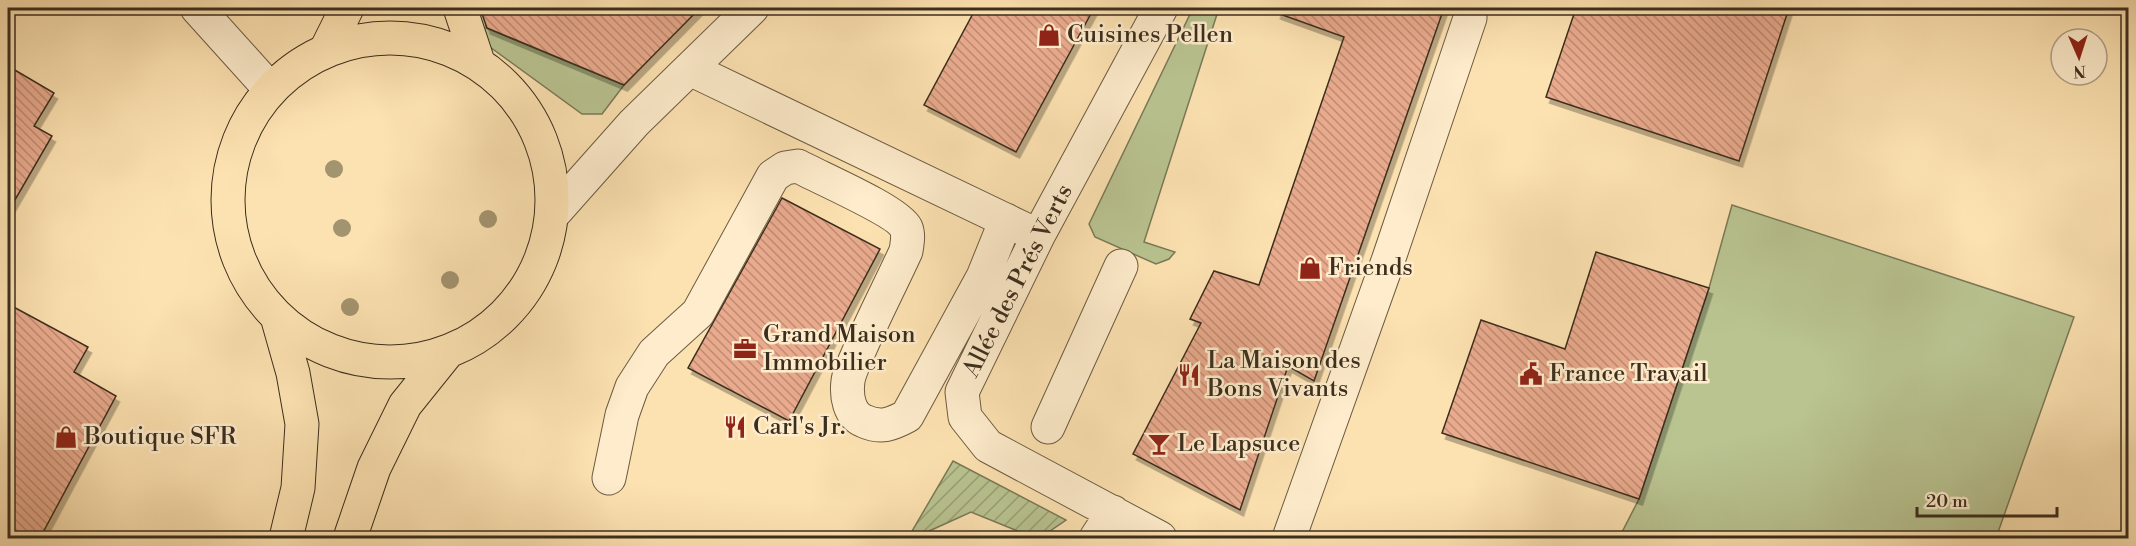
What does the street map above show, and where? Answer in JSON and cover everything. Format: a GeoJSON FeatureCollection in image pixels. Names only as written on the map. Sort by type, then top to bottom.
{"type":"FeatureCollection","features":[{"type":"Feature","properties":{"kind":"main road"},"geometry":{"type":"LineString","coordinates":[[326,50],[347,8]]}},
{"type":"Feature","properties":{"kind":"main road"},"geometry":{"type":"LineString","coordinates":[[460,8],[478,62]]}},
{"type":"Feature","properties":{"kind":"main road"},"geometry":{"type":"LineString","coordinates":[[378,38],[430,42],[478,62],[522,102],[549,155],[554,213],[538,273],[500,323],[446,354],[387,365],[328,352],[278,320],[249,283],[231,240],[227,186],[240,134],[270,89],[296,67],[326,50],[378,38]]}},
{"type":"Feature","properties":{"kind":"main road"},"geometry":{"type":"LineString","coordinates":[[278,320],[293,373],[302,424],[298,488],[286,538]]}},
{"type":"Feature","properties":{"kind":"main road"},"geometry":{"type":"LineString","coordinates":[[350,538],[374,468],[405,405],[446,354]]}},
{"type":"Feature","properties":{"kind":"street"},"geometry":{"type":"LineString","coordinates":[[197,8],[270,89]]}},
{"type":"Feature","properties":{"kind":"street"},"geometry":{"type":"LineString","coordinates":[[554,213],[634,123],[752,8]]}},
{"type":"Feature","properties":{"kind":"street","name":"Allée des Prés Verts"},"geometry":{"type":"LineString","coordinates":[[1160,538],[1105,526],[988,446],[965,417],[962,392],[1038,236],[1161,8]]}},
{"type":"Feature","properties":{"kind":"street"},"geometry":{"type":"LineString","coordinates":[[1289,538],[1393,248],[1470,18],[1470,8]]}},
{"type":"Feature","properties":{"kind":"street"},"geometry":{"type":"LineString","coordinates":[[690,69],[1038,236]]}},
{"type":"Feature","properties":{"kind":"street"},"geometry":{"type":"LineString","coordinates":[[609,478],[622,414],[632,387],[654,353],[698,313],[773,176],[785,168],[798,166],[884,209],[905,226],[906,251],[848,379],[848,400],[852,410],[861,420],[873,425],[888,425],[907,416],[983,277],[1006,220]]}},
{"type":"Feature","properties":{"kind":"street"},"geometry":{"type":"LineString","coordinates":[[1048,427],[1121,266]]}},
{"type":"Feature","properties":{"kind":"green space"},"geometry":{"type":"Polygon","coordinates":[[[474,8],[488,8],[486,28],[624,85],[602,114],[582,114],[490,47],[474,8]]]}},
{"type":"Feature","properties":{"kind":"green space"},"geometry":{"type":"Polygon","coordinates":[[[1193,8],[1219,8],[1144,242],[1175,252],[1169,259],[1156,264],[1095,237],[1089,224],[1193,8]]]}},
{"type":"Feature","properties":{"kind":"green space"},"geometry":{"type":"Polygon","coordinates":[[[1732,205],[2074,317],[1996,538],[1627,538],[1620,536],[1639,499],[1709,288],[1732,205]]]}},
{"type":"Feature","properties":{"kind":"green space"},"geometry":{"type":"Polygon","coordinates":[[[953,461],[1066,520],[1050,531],[1025,534],[971,512],[915,538],[908,538],[953,461]]]}},
{"type":"Feature","properties":{"kind":"building"},"geometry":{"type":"Polygon","coordinates":[[[480,8],[700,8],[624,85],[487,28],[480,8]]]}},
{"type":"Feature","properties":{"kind":"building"},"geometry":{"type":"Polygon","coordinates":[[[976,8],[1094,8],[1016,152],[924,105],[976,8]]]}},
{"type":"Feature","properties":{"kind":"building"},"geometry":{"type":"Polygon","coordinates":[[[1278,8],[1444,8],[1314,381],[1288,366],[1240,510],[1133,454],[1201,323],[1190,319],[1214,271],[1259,285],[1344,37],[1277,13],[1278,8]]]}},
{"type":"Feature","properties":{"kind":"building"},"geometry":{"type":"Polygon","coordinates":[[[1576,8],[1789,8],[1739,161],[1546,97],[1576,8]]]}},
{"type":"Feature","properties":{"kind":"building"},"geometry":{"type":"Polygon","coordinates":[[[8,66],[54,93],[34,126],[52,136],[8,212],[8,66]]]}},
{"type":"Feature","properties":{"kind":"building"},"geometry":{"type":"Polygon","coordinates":[[[782,198],[880,249],[789,421],[688,368],[782,198]]]}},
{"type":"Feature","properties":{"kind":"building"},"geometry":{"type":"Polygon","coordinates":[[[1596,252],[1709,288],[1639,499],[1442,433],[1481,320],[1565,349],[1596,252]]]}},
{"type":"Feature","properties":{"kind":"building"},"geometry":{"type":"Polygon","coordinates":[[[8,304],[88,347],[74,372],[116,396],[40,538],[8,538],[8,304]]]}},
{"type":"Feature","properties":{"kind":"place","name":"Cuisines Pellen"},"geometry":{"type":"Point","coordinates":[1049,35]}},
{"type":"Feature","properties":{"kind":"place","name":"Friends"},"geometry":{"type":"Point","coordinates":[1310,268]}},
{"type":"Feature","properties":{"kind":"place","name":"Grand Maison Immobilier"},"geometry":{"type":"Point","coordinates":[745,349]}},
{"type":"Feature","properties":{"kind":"place","name":"France Travail"},"geometry":{"type":"Point","coordinates":[1531,374]}},
{"type":"Feature","properties":{"kind":"place","name":"La Maison des Bons Vivants"},"geometry":{"type":"Point","coordinates":[1189,375]}},
{"type":"Feature","properties":{"kind":"place","name":"Carl's Jr."},"geometry":{"type":"Point","coordinates":[735,427]}},
{"type":"Feature","properties":{"kind":"place","name":"Boutique SFR"},"geometry":{"type":"Point","coordinates":[66,437]}},
{"type":"Feature","properties":{"kind":"place","name":"Le Lapsuce"},"geometry":{"type":"Point","coordinates":[1159,444]}}]}
